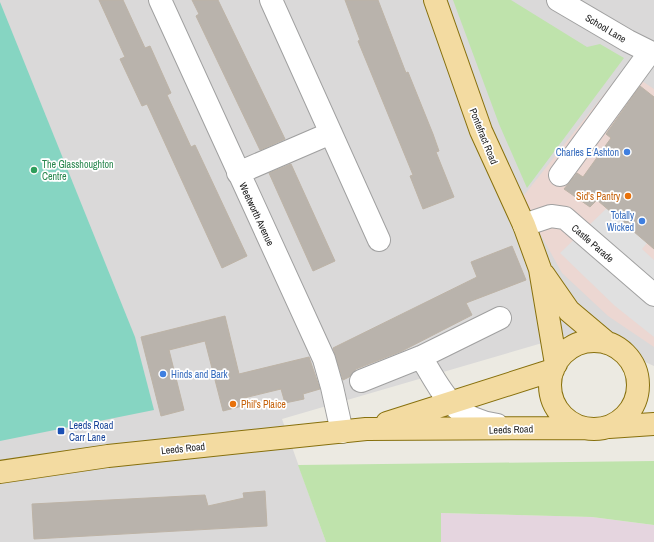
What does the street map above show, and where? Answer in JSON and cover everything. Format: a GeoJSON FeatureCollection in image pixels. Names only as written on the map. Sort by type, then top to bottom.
{"type":"FeatureCollection","features":[{"type":"Feature","properties":{"kind":"main road","name":"Pontefract Road"},"geometry":{"type":"LineString","coordinates":[[435,0],[481,131],[524,225],[540,269],[555,367]]}},
{"type":"Feature","properties":{"kind":"main road","name":"Pontefract Road"},"geometry":{"type":"LineString","coordinates":[[540,269],[569,312],[607,343]]}},
{"type":"Feature","properties":{"kind":"main road"},"geometry":{"type":"LineString","coordinates":[[594,341],[607,343],[617,347],[632,363],[638,383],[638,390],[634,404],[625,416],[614,424],[592,428],[572,423],[563,416],[556,406],[551,394],[550,382],[555,367],[559,359],[569,350],[580,344],[594,341]]}},
{"type":"Feature","properties":{"kind":"main road"},"geometry":{"type":"LineString","coordinates":[[632,363],[654,371]]}},
{"type":"Feature","properties":{"kind":"main road","name":"Leeds Road"},"geometry":{"type":"LineString","coordinates":[[366,429],[555,367]]}},
{"type":"Feature","properties":{"kind":"main road","name":"Leeds Road"},"geometry":{"type":"LineString","coordinates":[[0,472],[108,456],[366,429],[592,428],[654,424]]}},
{"type":"Feature","properties":{"kind":"street","name":"Weetworth Avenue"},"geometry":{"type":"LineString","coordinates":[[160,0],[324,359],[342,432]]}},
{"type":"Feature","properties":{"kind":"street"},"geometry":{"type":"LineString","coordinates":[[271,0],[379,240]]}},
{"type":"Feature","properties":{"kind":"street","name":"School Lane"},"geometry":{"type":"LineString","coordinates":[[558,0],[628,41],[652,53]]}},
{"type":"Feature","properties":{"kind":"street"},"geometry":{"type":"LineString","coordinates":[[560,174],[652,53]]}},
{"type":"Feature","properties":{"kind":"street"},"geometry":{"type":"LineString","coordinates":[[238,173],[331,133]]}},
{"type":"Feature","properties":{"kind":"street","name":"Castle Parade"},"geometry":{"type":"LineString","coordinates":[[524,225],[551,216],[564,218],[654,295]]}},
{"type":"Feature","properties":{"kind":"street"},"geometry":{"type":"LineString","coordinates":[[361,381],[421,357],[500,318]]}},
{"type":"Feature","properties":{"kind":"street"},"geometry":{"type":"LineString","coordinates":[[421,357],[449,403],[464,415],[484,423],[521,428]]}},
{"type":"Feature","properties":{"kind":"shaded area"},"geometry":{"type":"Polygon","coordinates":[[[0,0],[654,0],[654,366],[645,362],[616,336],[597,327],[282,419],[326,542],[0,542],[0,0]]]}},
{"type":"Feature","properties":{"kind":"shaded area"},"geometry":{"type":"Polygon","coordinates":[[[624,69],[654,89],[654,347],[608,316],[562,273],[521,199],[624,69]]]}},
{"type":"Feature","properties":{"kind":"shaded area"},"geometry":{"type":"Polygon","coordinates":[[[607,208],[647,243],[642,249],[654,260],[654,337],[615,306],[560,253],[607,208]]]}},
{"type":"Feature","properties":{"kind":"shaded area"},"geometry":{"type":"Polygon","coordinates":[[[441,513],[592,517],[654,525],[654,542],[441,542],[441,513]]]}},
{"type":"Feature","properties":{"kind":"green space"},"geometry":{"type":"Polygon","coordinates":[[[453,0],[511,0],[587,47],[600,44],[624,58],[527,188],[499,124],[453,0]]]}},
{"type":"Feature","properties":{"kind":"green space","name":"The Glasshoughton Centre"},"geometry":{"type":"Polygon","coordinates":[[[0,2],[135,337],[154,410],[0,441],[0,2]]]}},
{"type":"Feature","properties":{"kind":"green space"},"geometry":{"type":"Polygon","coordinates":[[[654,461],[654,525],[592,517],[441,513],[441,542],[326,542],[298,465],[654,461]]]}},
{"type":"Feature","properties":{"kind":"building"},"geometry":{"type":"Polygon","coordinates":[[[99,0],[123,0],[145,48],[150,46],[171,93],[167,95],[191,147],[195,145],[247,256],[222,268],[147,104],[142,106],[120,59],[125,57],[99,0]]]}},
{"type":"Feature","properties":{"kind":"building"},"geometry":{"type":"Polygon","coordinates":[[[192,0],[218,0],[285,139],[260,150],[196,16],[199,14],[192,0]]]}},
{"type":"Feature","properties":{"kind":"building"},"geometry":{"type":"Polygon","coordinates":[[[345,0],[378,0],[406,73],[408,72],[433,134],[439,151],[436,152],[454,197],[423,209],[410,176],[413,175],[358,41],[360,40],[345,0]]]}},
{"type":"Feature","properties":{"kind":"building"},"geometry":{"type":"Polygon","coordinates":[[[640,86],[654,97],[654,249],[597,200],[590,207],[564,189],[577,173],[583,177],[611,138],[606,134],[640,86]]]}},
{"type":"Feature","properties":{"kind":"building"},"geometry":{"type":"Polygon","coordinates":[[[291,164],[335,261],[313,271],[269,173],[291,164]]]}},
{"type":"Feature","properties":{"kind":"building"},"geometry":{"type":"Polygon","coordinates":[[[512,246],[526,280],[466,303],[472,315],[402,351],[356,369],[349,377],[343,380],[333,348],[477,277],[471,262],[512,246]]]}},
{"type":"Feature","properties":{"kind":"building"},"geometry":{"type":"Polygon","coordinates":[[[225,316],[239,374],[309,357],[320,389],[303,394],[304,399],[285,403],[281,389],[244,398],[246,405],[223,411],[205,341],[169,350],[184,410],[161,416],[141,337],[225,316]]]}},
{"type":"Feature","properties":{"kind":"building"},"geometry":{"type":"Polygon","coordinates":[[[265,491],[267,526],[34,539],[32,504],[205,495],[208,506],[244,498],[243,493],[265,491]]]}},
{"type":"Feature","properties":{"kind":"place","name":"Charles E Ashton"},"geometry":{"type":"Point","coordinates":[627,152]}},
{"type":"Feature","properties":{"kind":"place","name":"The Glasshoughton Centre"},"geometry":{"type":"Point","coordinates":[34,170]}},
{"type":"Feature","properties":{"kind":"place","name":"Sid's Pantry"},"geometry":{"type":"Point","coordinates":[628,196]}},
{"type":"Feature","properties":{"kind":"place","name":"Totally Wicked"},"geometry":{"type":"Point","coordinates":[642,221]}},
{"type":"Feature","properties":{"kind":"place","name":"Hinds and Bark"},"geometry":{"type":"Point","coordinates":[163,374]}},
{"type":"Feature","properties":{"kind":"place","name":"Phil's Plaice"},"geometry":{"type":"Point","coordinates":[233,404]}},
{"type":"Feature","properties":{"kind":"place","name":"Leeds Road Carr Lane"},"geometry":{"type":"Point","coordinates":[61,431]}}]}
